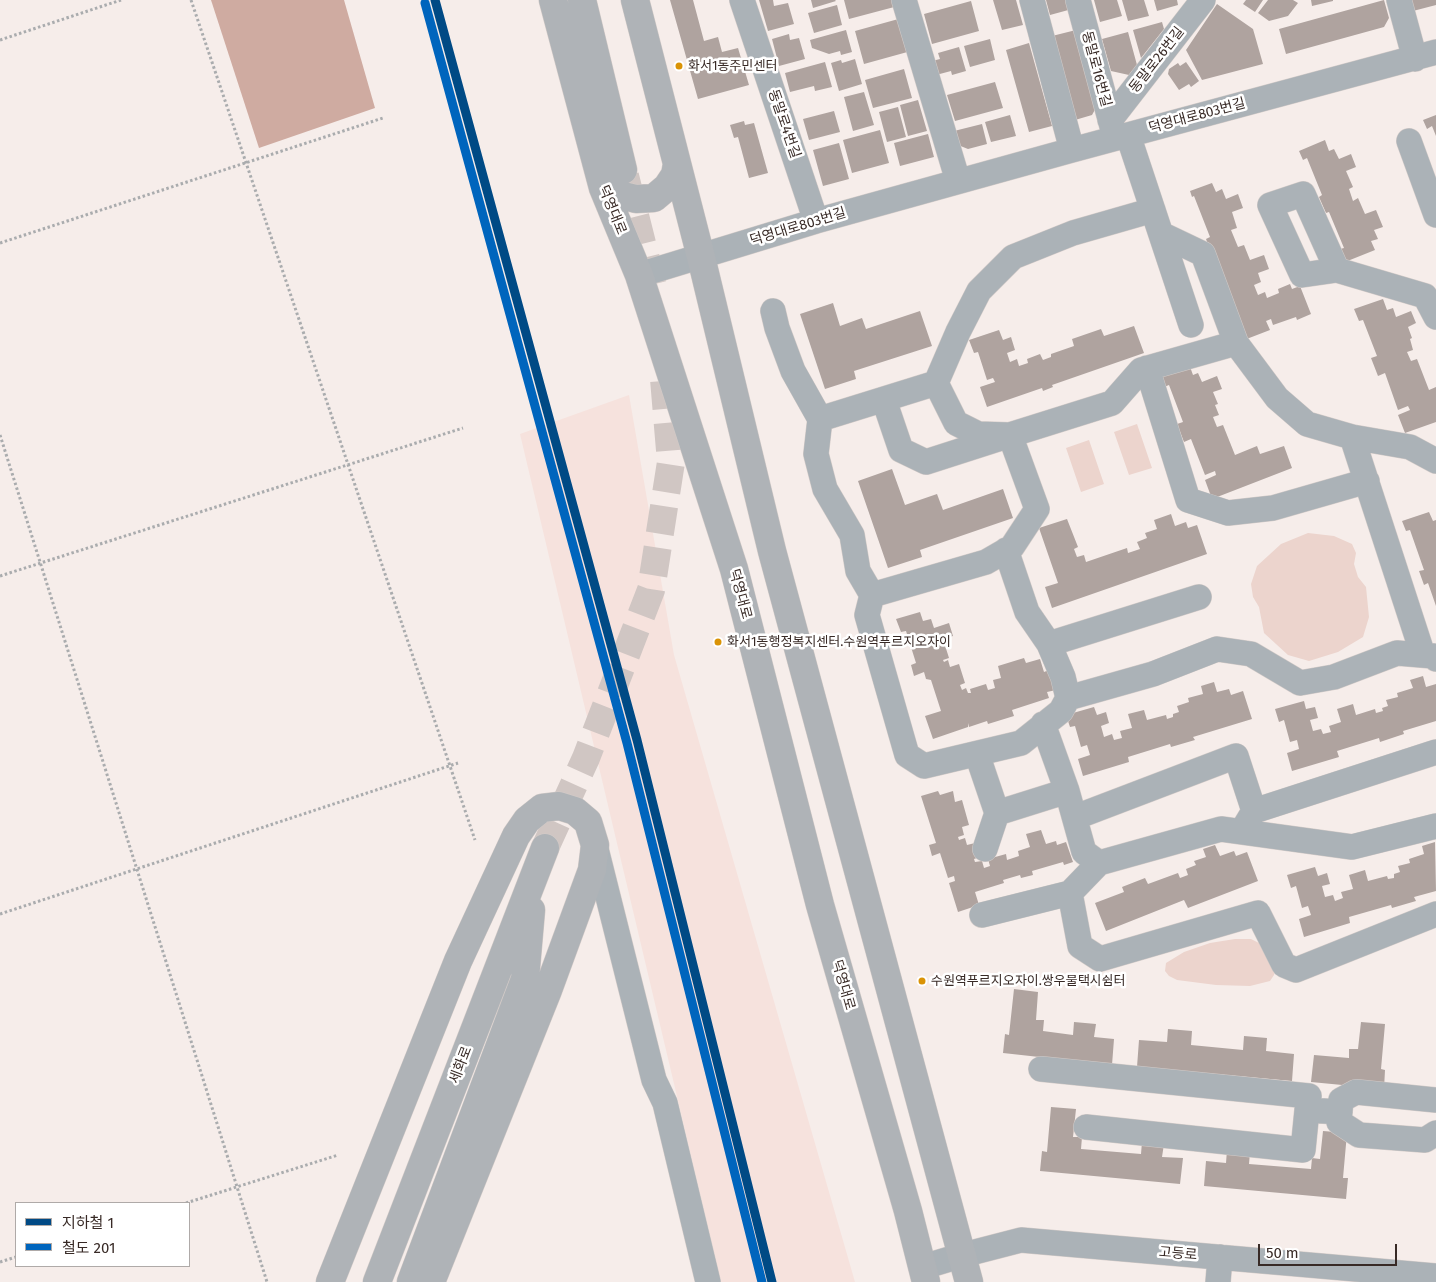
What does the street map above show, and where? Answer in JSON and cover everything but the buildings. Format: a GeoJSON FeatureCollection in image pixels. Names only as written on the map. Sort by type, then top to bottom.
{"type":"FeatureCollection","features":[{"type":"Feature","properties":{"kind":"main road","name":"덕영대로"},"geometry":{"type":"LineString","coordinates":[[553,0],[603,188],[639,275],[734,569],[820,905],[924,1275]]}},
{"type":"Feature","properties":{"kind":"main road","name":"덕영대로"},"geometry":{"type":"LineString","coordinates":[[582,0],[623,170]]}},
{"type":"Feature","properties":{"kind":"main road"},"geometry":{"type":"LineString","coordinates":[[635,0],[701,257],[772,551],[970,1282]]}},
{"type":"Feature","properties":{"kind":"main road"},"geometry":{"type":"LineString","coordinates":[[603,188],[616,194],[636,199],[654,198],[667,187],[675,175],[677,164]]}},
{"type":"Feature","properties":{"kind":"main road"},"geometry":{"type":"LineString","coordinates":[[330,1282],[458,961],[516,836],[528,820],[542,808],[559,806],[575,811],[588,822],[595,845],[592,870],[548,990],[431,1282]]}},
{"type":"Feature","properties":{"kind":"main road","name":"세화로"},"geometry":{"type":"LineString","coordinates":[[378,1282],[545,848]]}},
{"type":"Feature","properties":{"kind":"main road"},"geometry":{"type":"LineString","coordinates":[[344,1282],[472,958],[533,879]]}},
{"type":"Feature","properties":{"kind":"main road"},"geometry":{"type":"LineString","coordinates":[[411,1282],[525,979],[533,879]]}},
{"type":"Feature","properties":{"kind":"street","name":"동말로4번길"},"geometry":{"type":"LineString","coordinates":[[742,0],[816,220]]}},
{"type":"Feature","properties":{"kind":"street"},"geometry":{"type":"LineString","coordinates":[[904,0],[958,182]]}},
{"type":"Feature","properties":{"kind":"street"},"geometry":{"type":"LineString","coordinates":[[1032,0],[1072,150]]}},
{"type":"Feature","properties":{"kind":"street","name":"동말로16번길"},"geometry":{"type":"LineString","coordinates":[[1078,0],[1118,131],[1153,210],[1191,324]]}},
{"type":"Feature","properties":{"kind":"street","name":"동말로26번길"},"geometry":{"type":"LineString","coordinates":[[1118,131],[1203,0]]}},
{"type":"Feature","properties":{"kind":"street"},"geometry":{"type":"LineString","coordinates":[[1399,0],[1425,55]]}},
{"type":"Feature","properties":{"kind":"street","name":"덕영대로803번길"},"geometry":{"type":"LineString","coordinates":[[639,275],[816,220],[1072,150],[1118,131],[1425,55]]}},
{"type":"Feature","properties":{"kind":"street"},"geometry":{"type":"LineString","coordinates":[[1409,141],[1436,215]]}},
{"type":"Feature","properties":{"kind":"street"},"geometry":{"type":"LineString","coordinates":[[820,419],[936,383],[978,291],[1013,256],[1073,233],[1153,210]]}},
{"type":"Feature","properties":{"kind":"street"},"geometry":{"type":"LineString","coordinates":[[1165,245],[1200,267],[1217,316]]}},
{"type":"Feature","properties":{"kind":"street"},"geometry":{"type":"LineString","coordinates":[[1165,245],[1203,254],[1236,343],[1277,398],[1307,424],[1352,437],[1410,447],[1436,461]]}},
{"type":"Feature","properties":{"kind":"street"},"geometry":{"type":"LineString","coordinates":[[1337,270],[1432,302]]}},
{"type":"Feature","properties":{"kind":"street"},"geometry":{"type":"LineString","coordinates":[[773,312],[793,371],[820,419],[816,454],[825,489],[852,535],[858,571],[872,595],[867,615],[907,755],[924,766],[1020,743],[1061,711],[1068,698],[1064,677],[1049,644],[1027,612],[1006,550]]}},
{"type":"Feature","properties":{"kind":"street"},"geometry":{"type":"LineString","coordinates":[[884,400],[901,450],[926,462],[1112,403],[1141,370],[1236,343]]}},
{"type":"Feature","properties":{"kind":"street"},"geometry":{"type":"LineString","coordinates":[[1147,368],[1188,500],[1228,513],[1273,508],[1366,481]]}},
{"type":"Feature","properties":{"kind":"street"},"geometry":{"type":"LineString","coordinates":[[936,383],[956,422],[978,434],[1010,435]]}},
{"type":"Feature","properties":{"kind":"street"},"geometry":{"type":"LineString","coordinates":[[872,595],[986,562],[1012,547],[1037,510],[1010,435]]}},
{"type":"Feature","properties":{"kind":"street"},"geometry":{"type":"LineString","coordinates":[[1068,698],[1153,674],[1218,649],[1251,654],[1300,683],[1334,677],[1397,653],[1430,658],[1352,437]]}},
{"type":"Feature","properties":{"kind":"street"},"geometry":{"type":"LineString","coordinates":[[1049,644],[1199,597]]}},
{"type":"Feature","properties":{"kind":"street"},"geometry":{"type":"LineString","coordinates":[[1044,724],[1076,817],[1084,852],[1099,863]]}},
{"type":"Feature","properties":{"kind":"street"},"geometry":{"type":"LineString","coordinates":[[982,915],[1070,892],[1099,863],[1248,821],[1436,752]]}},
{"type":"Feature","properties":{"kind":"street"},"geometry":{"type":"LineString","coordinates":[[977,754],[997,814],[985,848]]}},
{"type":"Feature","properties":{"kind":"street"},"geometry":{"type":"LineString","coordinates":[[1076,817],[1236,756],[1248,821]]}},
{"type":"Feature","properties":{"kind":"street"},"geometry":{"type":"LineString","coordinates":[[997,814],[1067,791]]}},
{"type":"Feature","properties":{"kind":"street"},"geometry":{"type":"LineString","coordinates":[[1248,821],[1352,846],[1436,826]]}},
{"type":"Feature","properties":{"kind":"street"},"geometry":{"type":"LineString","coordinates":[[595,845],[654,1080],[665,1103],[708,1282]]}},
{"type":"Feature","properties":{"kind":"street"},"geometry":{"type":"LineString","coordinates":[[1070,892],[1080,946],[1100,959],[1258,913],[1284,965],[1296,970],[1436,914]]}},
{"type":"Feature","properties":{"kind":"street"},"geometry":{"type":"LineString","coordinates":[[1041,1069],[1309,1096],[1303,1150],[1086,1127]]}},
{"type":"Feature","properties":{"kind":"street"},"geometry":{"type":"LineString","coordinates":[[1436,1100],[1356,1092],[1341,1100],[1339,1122],[1359,1135],[1425,1140],[1436,1134]]}},
{"type":"Feature","properties":{"kind":"street"},"geometry":{"type":"LineString","coordinates":[[1308,1110],[1340,1112]]}},
{"type":"Feature","properties":{"kind":"street","name":"고등로"},"geometry":{"type":"LineString","coordinates":[[924,1275],[963,1255],[1021,1240],[1436,1276]]}},
{"type":"Feature","properties":{"kind":"street"},"geometry":{"type":"LineString","coordinates":[[1218,1282],[1220,1257]]}},
{"type":"Feature","properties":{"kind":"path"},"geometry":{"type":"LineString","coordinates":[[0,40],[121,0]]}},
{"type":"Feature","properties":{"kind":"path"},"geometry":{"type":"LineString","coordinates":[[191,0],[475,840]]}},
{"type":"Feature","properties":{"kind":"path"},"geometry":{"type":"LineString","coordinates":[[0,243],[383,118]]}},
{"type":"Feature","properties":{"kind":"path"},"geometry":{"type":"LineString","coordinates":[[0,576],[463,428]]}},
{"type":"Feature","properties":{"kind":"path"},"geometry":{"type":"LineString","coordinates":[[0,435],[268,1282]]}},
{"type":"Feature","properties":{"kind":"path"},"geometry":{"type":"LineString","coordinates":[[0,914],[458,764]]}},
{"type":"Feature","properties":{"kind":"path"},"geometry":{"type":"LineString","coordinates":[[189,1202],[338,1155]]}},
{"type":"Feature","properties":{"kind":"path"},"geometry":{"type":"LineString","coordinates":[[0,1262],[15,1257]]}},
{"type":"Feature","properties":{"kind":"shaded area"},"geometry":{"type":"Polygon","coordinates":[[[211,0],[344,0],[375,108],[259,148],[211,0]]]}},
{"type":"Feature","properties":{"kind":"shaded area"},"geometry":{"type":"Polygon","coordinates":[[[629,395],[674,655],[855,1282],[721,1282],[520,434],[629,395]]]}},
{"type":"Feature","properties":{"kind":"shaded area"},"geometry":{"type":"Polygon","coordinates":[[[1137,424],[1152,468],[1129,475],[1114,432],[1137,424]]]}},
{"type":"Feature","properties":{"kind":"shaded area"},"geometry":{"type":"Polygon","coordinates":[[[1089,440],[1104,484],[1081,492],[1066,448],[1089,440]]]}},
{"type":"Feature","properties":{"kind":"shaded area"},"geometry":{"type":"Polygon","coordinates":[[[1308,533],[1334,536],[1352,544],[1356,553],[1354,564],[1358,577],[1366,587],[1369,617],[1363,637],[1338,652],[1309,661],[1288,655],[1264,633],[1259,607],[1253,597],[1251,584],[1257,566],[1281,544],[1308,533]]]}},
{"type":"Feature","properties":{"kind":"shaded area"},"geometry":{"type":"Polygon","coordinates":[[[1235,939],[1251,939],[1267,947],[1277,963],[1274,975],[1270,981],[1250,986],[1216,985],[1177,980],[1169,976],[1165,971],[1166,963],[1184,952],[1210,943],[1235,939]]]}},
{"type":"Feature","properties":{"kind":"tunnel"},"geometry":{"type":"LineString","coordinates":[[625,176],[653,287]]}},
{"type":"Feature","properties":{"kind":"tunnel"},"geometry":{"type":"LineString","coordinates":[[545,848],[586,758],[651,590],[671,462],[663,367]]}},
{"type":"Feature","properties":{"kind":"metro line","name":"1"},"geometry":{"type":"LineString","coordinates":[[435,0],[637,740],[772,1282]]}},
{"type":"Feature","properties":{"kind":"rail line","name":"201"},"geometry":{"type":"LineString","coordinates":[[425,3],[627,743],[762,1282]]}},
{"type":"Feature","properties":{"kind":"place","name":"화서1동주민센터"},"geometry":{"type":"Point","coordinates":[679,66]}},
{"type":"Feature","properties":{"kind":"place","name":"화서1동행정복지센터.수원역푸르지오자이"},"geometry":{"type":"Point","coordinates":[718,642]}},
{"type":"Feature","properties":{"kind":"place","name":"수원역푸르지오자이.쌍우물택시쉼터"},"geometry":{"type":"Point","coordinates":[922,981]}}]}
